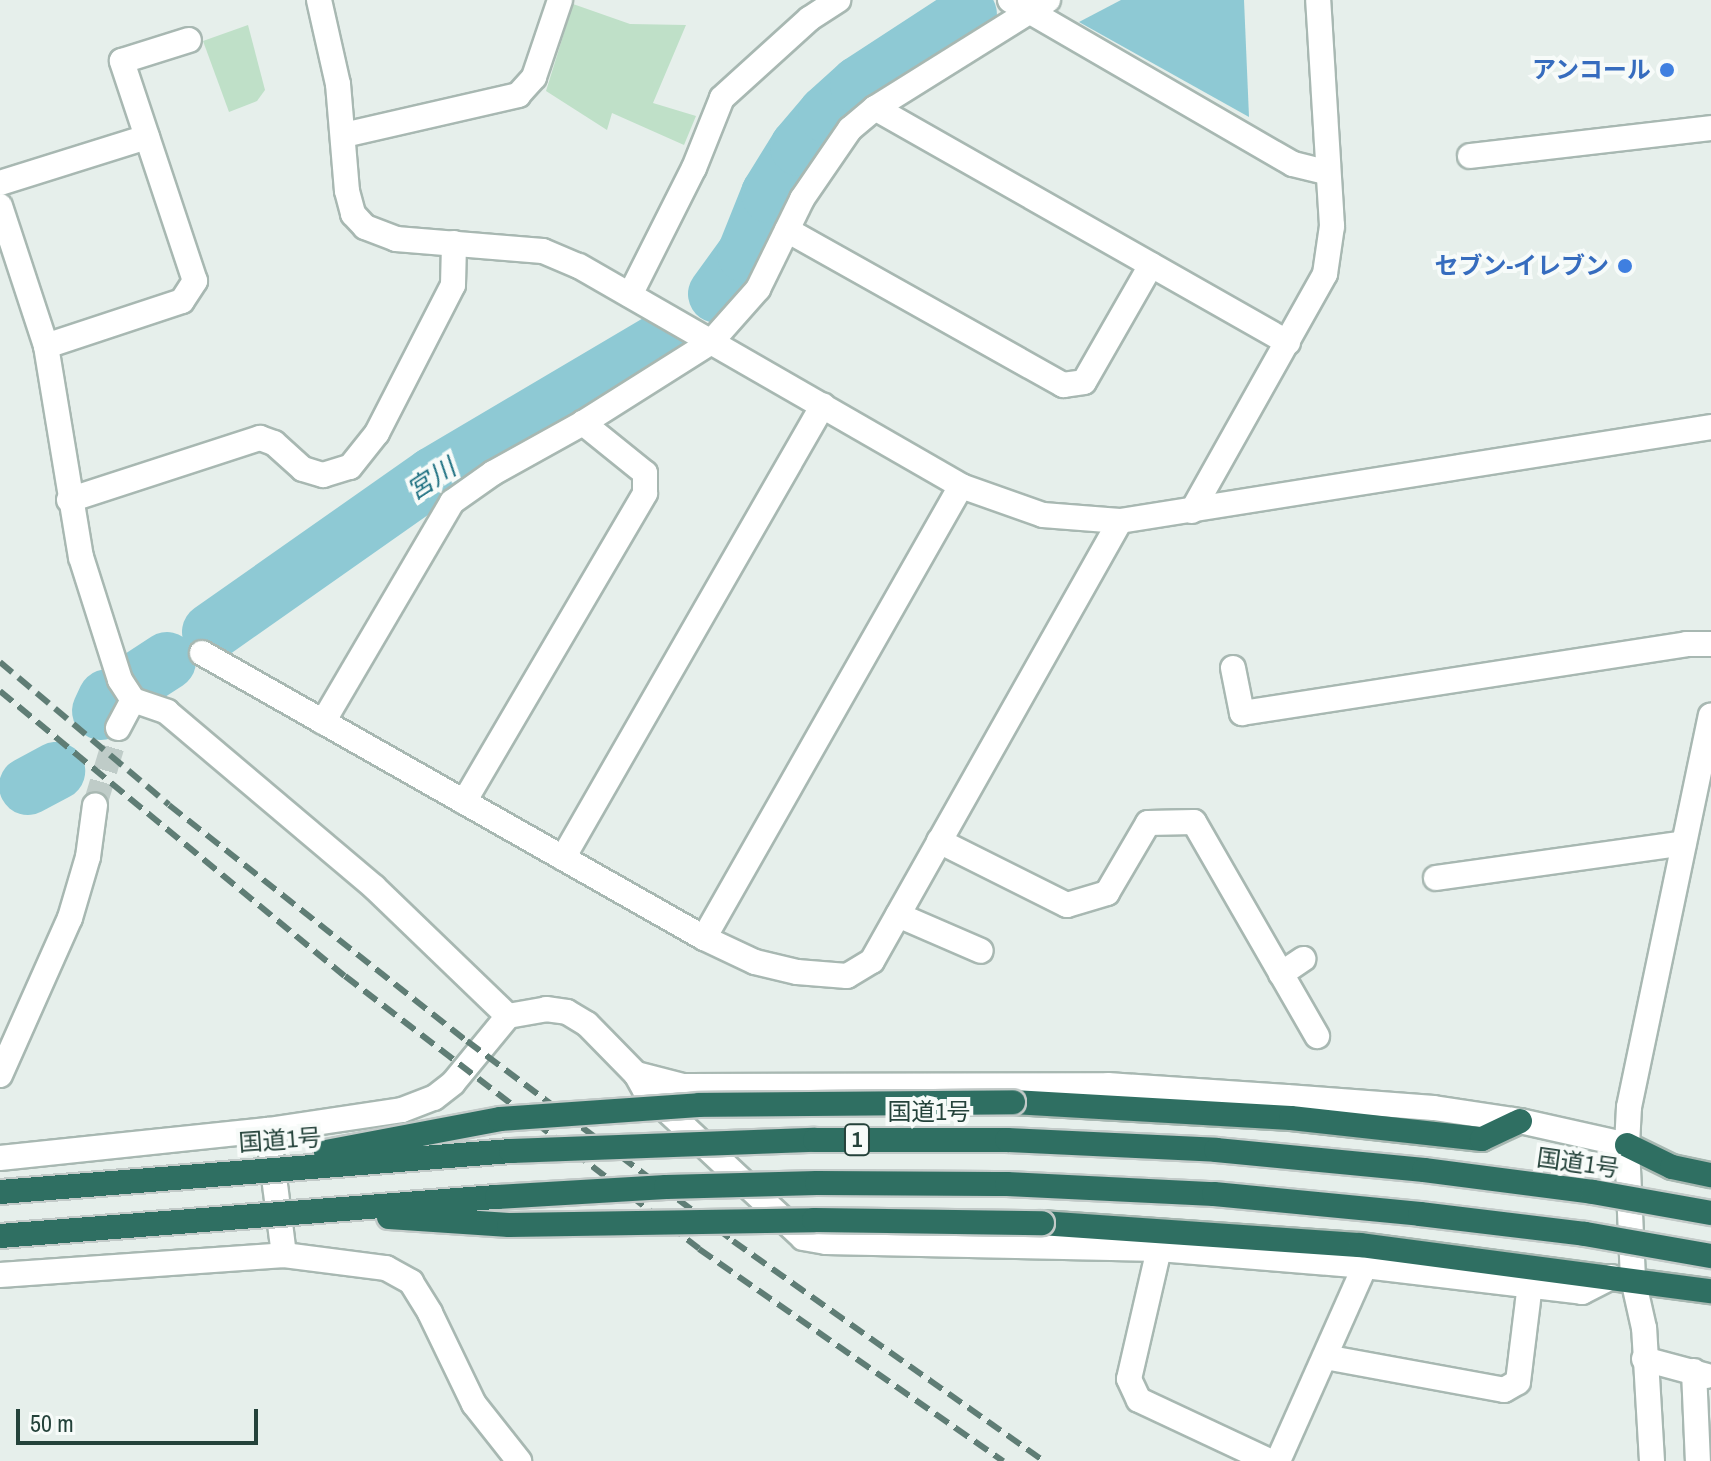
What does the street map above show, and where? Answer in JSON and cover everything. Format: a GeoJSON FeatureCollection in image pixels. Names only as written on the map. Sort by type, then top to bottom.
{"type":"FeatureCollection","features":[{"type":"Feature","properties":{"kind":"highway"},"geometry":{"type":"LineString","coordinates":[[218,1173],[500,1119],[792,1101],[1013,1102],[1291,1118],[1482,1139],[1520,1121]]}},
{"type":"Feature","properties":{"kind":"highway","name":"国道1号"},"geometry":{"type":"LineString","coordinates":[[0,1192],[511,1151],[707,1143],[1007,1140],[1216,1150],[1424,1170],[1593,1192],[1711,1213]]}},
{"type":"Feature","properties":{"kind":"highway"},"geometry":{"type":"LineString","coordinates":[[1627,1145],[1672,1167],[1711,1175]]}},
{"type":"Feature","properties":{"kind":"highway","name":"1"},"geometry":{"type":"LineString","coordinates":[[0,1236],[304,1211],[666,1187],[817,1183],[1007,1184],[1214,1194],[1389,1211],[1585,1234],[1711,1256]]}},
{"type":"Feature","properties":{"kind":"highway"},"geometry":{"type":"LineString","coordinates":[[304,1211],[509,1225],[814,1220],[1042,1223],[1360,1245],[1711,1291]]}},
{"type":"Feature","properties":{"kind":"street"},"geometry":{"type":"LineString","coordinates":[[319,0],[338,84],[347,191],[353,214],[365,227],[396,239],[543,251],[579,266],[961,486],[1043,515],[1120,521],[1711,427]]}},
{"type":"Feature","properties":{"kind":"street"},"geometry":{"type":"LineString","coordinates":[[344,135],[518,95],[534,77],[560,0]]}},
{"type":"Feature","properties":{"kind":"street"},"geometry":{"type":"LineString","coordinates":[[630,295],[694,168],[722,98],[809,19],[838,0]]}},
{"type":"Feature","properties":{"kind":"street"},"geometry":{"type":"LineString","coordinates":[[1192,511],[1325,274],[1332,226],[1318,0]]}},
{"type":"Feature","properties":{"kind":"street"},"geometry":{"type":"LineString","coordinates":[[323,722],[452,502],[493,473],[583,423],[711,342],[758,289],[802,199],[850,129],[875,108],[1028,4],[1293,164],[1328,173]]}},
{"type":"Feature","properties":{"kind":"street"},"geometry":{"type":"LineString","coordinates":[[46,346],[182,301],[195,281],[122,61],[189,40]]}},
{"type":"Feature","properties":{"kind":"street"},"geometry":{"type":"LineString","coordinates":[[875,108],[1288,343]]}},
{"type":"Feature","properties":{"kind":"street"},"geometry":{"type":"LineString","coordinates":[[1470,156],[1711,128]]}},
{"type":"Feature","properties":{"kind":"street"},"geometry":{"type":"LineString","coordinates":[[0,183],[147,137]]}},
{"type":"Feature","properties":{"kind":"street"},"geometry":{"type":"LineString","coordinates":[[2,220],[46,346],[69,500],[81,557],[120,680],[133,700],[167,712],[374,887],[508,1016]]}},
{"type":"Feature","properties":{"kind":"street"},"geometry":{"type":"LineString","coordinates":[[787,230],[1063,385],[1084,382],[1151,265]]}},
{"type":"Feature","properties":{"kind":"street"},"geometry":{"type":"LineString","coordinates":[[69,500],[260,438],[274,443],[303,469],[323,475],[350,467],[377,433],[453,285],[454,243]]}},
{"type":"Feature","properties":{"kind":"street"},"geometry":{"type":"LineString","coordinates":[[563,858],[823,405]]}},
{"type":"Feature","properties":{"kind":"street"},"geometry":{"type":"LineString","coordinates":[[464,802],[645,493],[645,473],[583,423]]}},
{"type":"Feature","properties":{"kind":"street"},"geometry":{"type":"LineString","coordinates":[[704,938],[961,486]]}},
{"type":"Feature","properties":{"kind":"street"},"geometry":{"type":"LineString","coordinates":[[202,653],[704,938],[755,962],[797,972],[847,976],[872,961],[1120,521]]}},
{"type":"Feature","properties":{"kind":"street"},"geometry":{"type":"LineString","coordinates":[[1233,668],[1242,713],[1686,644],[1711,644]]}},
{"type":"Feature","properties":{"kind":"street"},"geometry":{"type":"LineString","coordinates":[[118,728],[133,700]]}},
{"type":"Feature","properties":{"kind":"street"},"geometry":{"type":"LineString","coordinates":[[1652,1461],[1651,1403],[1644,1359],[1644,1328],[1622,1278],[1631,1094],[1684,843],[1706,772],[1711,715]]}},
{"type":"Feature","properties":{"kind":"street"},"geometry":{"type":"LineString","coordinates":[[0,1075],[70,918],[88,857],[95,805]]}},
{"type":"Feature","properties":{"kind":"street"},"geometry":{"type":"LineString","coordinates":[[939,841],[1067,905],[1107,893],[1148,823],[1194,822],[1317,1036]]}},
{"type":"Feature","properties":{"kind":"street"},"geometry":{"type":"LineString","coordinates":[[1436,878],[1684,843]]}},
{"type":"Feature","properties":{"kind":"street"},"geometry":{"type":"LineString","coordinates":[[898,915],[981,951]]}},
{"type":"Feature","properties":{"kind":"street"},"geometry":{"type":"LineString","coordinates":[[1281,974],[1303,959]]}},
{"type":"Feature","properties":{"kind":"street"},"geometry":{"type":"LineString","coordinates":[[0,1158],[268,1130],[402,1110],[434,1098],[453,1083],[508,1016],[530,1010],[567,1012],[606,1040],[636,1074],[645,1090],[803,1238],[826,1242],[1159,1249],[1365,1266],[1582,1292],[1622,1278]]}},
{"type":"Feature","properties":{"kind":"street"},"geometry":{"type":"LineString","coordinates":[[636,1074],[683,1086],[1108,1085],[1434,1108],[1520,1121],[1627,1145]]}},
{"type":"Feature","properties":{"kind":"street"},"geometry":{"type":"LineString","coordinates":[[268,1130],[284,1255]]}},
{"type":"Feature","properties":{"kind":"street"},"geometry":{"type":"LineString","coordinates":[[1159,1249],[1129,1379],[1139,1400],[1269,1461]]}},
{"type":"Feature","properties":{"kind":"street"},"geometry":{"type":"LineString","coordinates":[[0,1275],[284,1255],[386,1268],[411,1282],[430,1313],[474,1404],[519,1461]]}},
{"type":"Feature","properties":{"kind":"street"},"geometry":{"type":"LineString","coordinates":[[1278,1461],[1365,1266]]}},
{"type":"Feature","properties":{"kind":"street"},"geometry":{"type":"LineString","coordinates":[[1325,1357],[1504,1390],[1518,1382],[1530,1284]]}},
{"type":"Feature","properties":{"kind":"street"},"geometry":{"type":"LineString","coordinates":[[1644,1359],[1702,1374],[1698,1461]]}},
{"type":"Feature","properties":{"kind":"green space"},"geometry":{"type":"Polygon","coordinates":[[[573,4],[630,24],[686,25],[653,103],[696,116],[684,145],[612,113],[607,130],[546,91],[573,4]]]}},
{"type":"Feature","properties":{"kind":"green space"},"geometry":{"type":"Polygon","coordinates":[[[248,25],[265,90],[257,101],[229,112],[203,41],[248,25]]]}},
{"type":"Feature","properties":{"kind":"water"},"geometry":{"type":"Polygon","coordinates":[[[1121,0],[1244,0],[1249,117],[1079,22],[1121,0]]]}},
{"type":"Feature","properties":{"kind":"waterway","name":"宮川"},"geometry":{"type":"LineString","coordinates":[[717,294],[746,254],[770,194],[799,147],[827,114],[859,85],[968,14]]}},
{"type":"Feature","properties":{"kind":"waterway","name":"宮川"},"geometry":{"type":"LineString","coordinates":[[211,632],[433,476],[661,341]]}},
{"type":"Feature","properties":{"kind":"waterway","name":"宮川"},"geometry":{"type":"LineString","coordinates":[[141,678],[167,661]]}},
{"type":"Feature","properties":{"kind":"waterway","name":"宮川"},"geometry":{"type":"LineString","coordinates":[[101,711],[107,698]]}},
{"type":"Feature","properties":{"kind":"waterway","name":"宮川"},"geometry":{"type":"LineString","coordinates":[[28,786],[56,771]]}},
{"type":"Feature","properties":{"kind":"tunnel"},"geometry":{"type":"LineString","coordinates":[[95,805],[118,728]]}},
{"type":"Feature","properties":{"kind":"railway"},"geometry":{"type":"LineString","coordinates":[[0,662],[169,805],[467,1041],[733,1241],[1044,1461]]}},
{"type":"Feature","properties":{"kind":"railway"},"geometry":{"type":"LineString","coordinates":[[0,691],[345,976],[699,1249],[1003,1461]]}},
{"type":"Feature","properties":{"kind":"place","name":"アンコール"},"geometry":{"type":"Point","coordinates":[1667,70]}},
{"type":"Feature","properties":{"kind":"place","name":"セブン-イレブン"},"geometry":{"type":"Point","coordinates":[1625,266]}}]}
